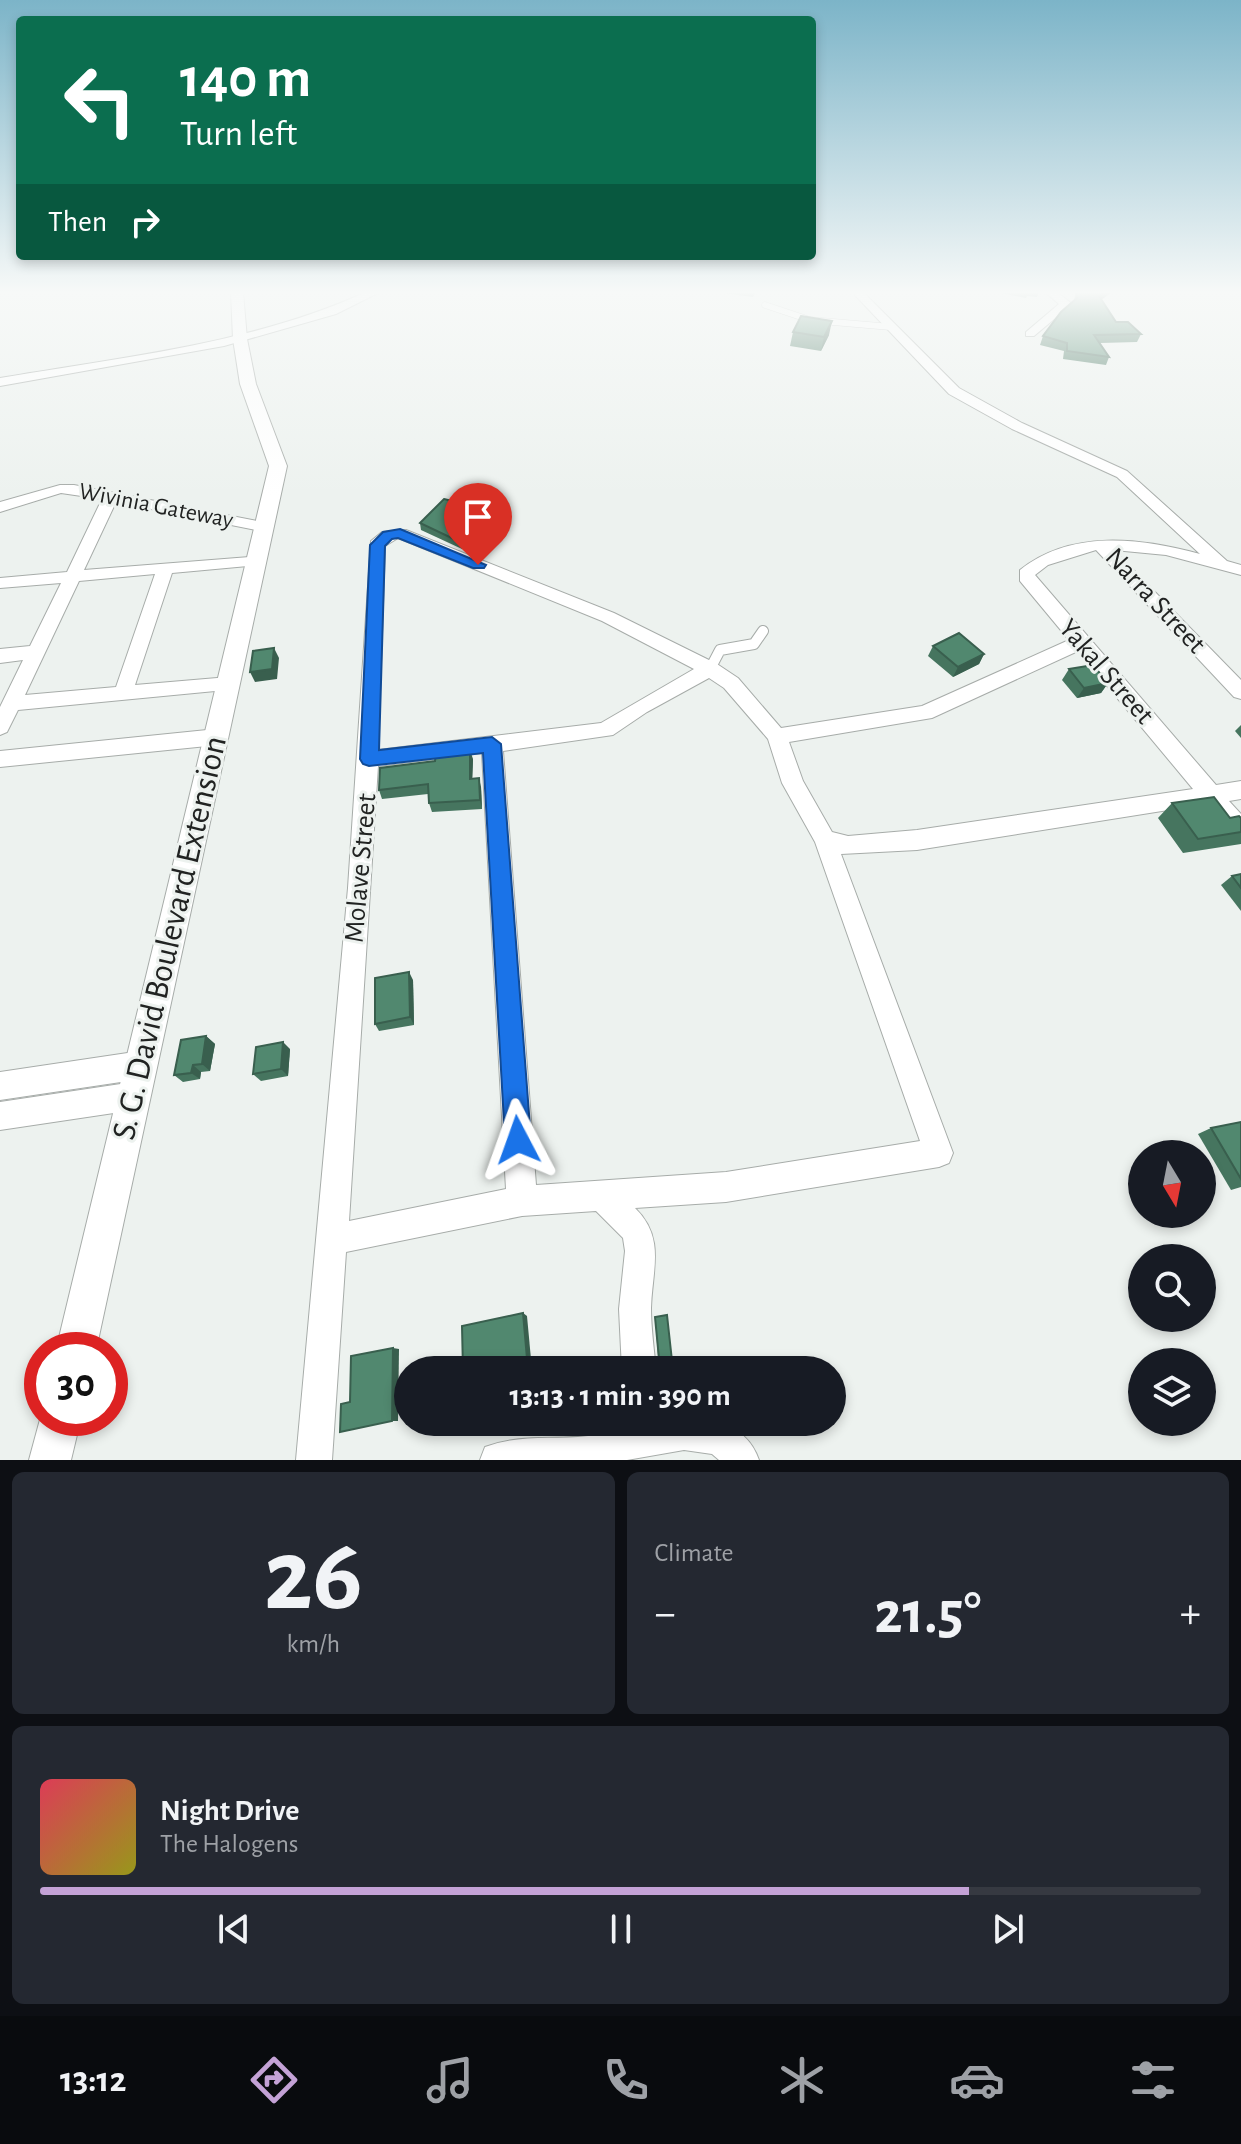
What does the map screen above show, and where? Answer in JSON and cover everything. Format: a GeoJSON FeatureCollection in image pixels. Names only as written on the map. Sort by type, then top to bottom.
{"type":"FeatureCollection","features":[{"type":"Feature","properties":{"kind":"street"},"geometry":{"type":"LineString","coordinates":[[0,382],[118,360]]}},
{"type":"Feature","properties":{"kind":"street","name":"S. G. David Boulevard Extension"},"geometry":{"type":"LineString","coordinates":[[80,1332],[278,466],[251,396],[243,360]]}},
{"type":"Feature","properties":{"kind":"street"},"geometry":{"type":"LineString","coordinates":[[922,360],[954,391],[1017,426],[1122,474],[1220,563]]}},
{"type":"Feature","properties":{"kind":"street","name":"Wivinia Gateway"},"geometry":{"type":"LineString","coordinates":[[0,507],[60,489],[266,527]]}},
{"type":"Feature","properties":{"kind":"street"},"geometry":{"type":"LineString","coordinates":[[0,727],[111,497]]}},
{"type":"Feature","properties":{"kind":"street","name":"Molave Street"},"geometry":{"type":"LineString","coordinates":[[314,1460],[369,759],[377,545],[388,535],[400,533],[608,617],[710,669],[731,683],[777,736]]}},
{"type":"Feature","properties":{"kind":"street","name":"Narra Street"},"geometry":{"type":"LineString","coordinates":[[1099,544],[1166,550],[1241,570]]}},
{"type":"Feature","properties":{"kind":"street","name":"Narra Street"},"geometry":{"type":"LineString","coordinates":[[1099,544],[1241,692]]}},
{"type":"Feature","properties":{"kind":"street","name":"Yakal Street"},"geometry":{"type":"LineString","coordinates":[[1099,544],[1042,561],[1026,574],[1028,581],[1241,830]]}},
{"type":"Feature","properties":{"kind":"street"},"geometry":{"type":"LineString","coordinates":[[0,583],[258,560]]}},
{"type":"Feature","properties":{"kind":"street"},"geometry":{"type":"LineString","coordinates":[[123,693],[165,569]]}},
{"type":"Feature","properties":{"kind":"street"},"geometry":{"type":"LineString","coordinates":[[331,1240],[522,1201],[726,1187],[939,1153],[825,840],[793,783],[777,736],[925,713],[1081,642]]}},
{"type":"Feature","properties":{"kind":"street"},"geometry":{"type":"LineString","coordinates":[[0,656],[36,652]]}},
{"type":"Feature","properties":{"kind":"street"},"geometry":{"type":"LineString","coordinates":[[369,759],[606,730],[640,707],[710,669]]}},
{"type":"Feature","properties":{"kind":"street"},"geometry":{"type":"LineString","coordinates":[[11,703],[229,684]]}},
{"type":"Feature","properties":{"kind":"street"},"geometry":{"type":"LineString","coordinates":[[0,759],[217,737]]}},
{"type":"Feature","properties":{"kind":"street"},"geometry":{"type":"LineString","coordinates":[[492,744],[522,1201]]}},
{"type":"Feature","properties":{"kind":"street"},"geometry":{"type":"LineString","coordinates":[[825,840],[848,846],[917,840],[1241,790]]}},
{"type":"Feature","properties":{"kind":"street"},"geometry":{"type":"LineString","coordinates":[[0,1086],[141,1065]]}},
{"type":"Feature","properties":{"kind":"street"},"geometry":{"type":"LineString","coordinates":[[0,1116],[134,1096]]}},
{"type":"Feature","properties":{"kind":"street"},"geometry":{"type":"LineString","coordinates":[[603,1197],[637,1231],[640,1251],[635,1309],[638,1356]]}},
{"type":"Feature","properties":{"kind":"street"},"geometry":{"type":"LineString","coordinates":[[50,1460],[56,1436]]}},
{"type":"Feature","properties":{"kind":"street"},"geometry":{"type":"LineString","coordinates":[[498,1460],[527,1455],[594,1457],[634,1436]]}},
{"type":"Feature","properties":{"kind":"street"},"geometry":{"type":"LineString","coordinates":[[705,1436],[719,1438],[739,1454],[741,1460]]}},
{"type":"Feature","properties":{"kind":"lane"},"geometry":{"type":"LineString","coordinates":[[710,669],[720,650],[754,644],[763,631]]}},
{"type":"Feature","properties":{"kind":"building"},"geometry":{"type":"Polygon","coordinates":[[[444,499],[480,508],[469,519],[482,523],[460,542],[420,523],[444,499]]]}},
{"type":"Feature","properties":{"kind":"building"},"geometry":{"type":"Polygon","coordinates":[[[959,633],[984,654],[958,667],[933,646],[959,633]]]}},
{"type":"Feature","properties":{"kind":"building"},"geometry":{"type":"Polygon","coordinates":[[[274,648],[272,669],[250,672],[253,651],[274,648]]]}},
{"type":"Feature","properties":{"kind":"building"},"geometry":{"type":"Polygon","coordinates":[[[1093,665],[1108,683],[1084,688],[1069,669],[1093,665]]]}},
{"type":"Feature","properties":{"kind":"building"},"geometry":{"type":"Polygon","coordinates":[[[470,750],[470,779],[479,778],[480,800],[429,803],[428,784],[379,790],[380,768],[435,761],[436,753],[470,750]]]}},
{"type":"Feature","properties":{"kind":"building"},"geometry":{"type":"Polygon","coordinates":[[[1214,797],[1230,818],[1241,818],[1241,832],[1198,839],[1172,803],[1214,797]]]}},
{"type":"Feature","properties":{"kind":"building"},"geometry":{"type":"Polygon","coordinates":[[[1241,874],[1241,888],[1232,876],[1241,874]]]}},
{"type":"Feature","properties":{"kind":"building"},"geometry":{"type":"Polygon","coordinates":[[[409,972],[410,1017],[375,1024],[375,978],[409,972]]]}},
{"type":"Feature","properties":{"kind":"building"},"geometry":{"type":"Polygon","coordinates":[[[206,1036],[202,1064],[193,1065],[191,1073],[174,1075],[181,1040],[206,1036]]]}},
{"type":"Feature","properties":{"kind":"building"},"geometry":{"type":"Polygon","coordinates":[[[283,1042],[281,1069],[253,1074],[256,1047],[283,1042]]]}},
{"type":"Feature","properties":{"kind":"building"},"geometry":{"type":"Polygon","coordinates":[[[1241,1122],[1241,1179],[1211,1128],[1241,1122]]]}},
{"type":"Feature","properties":{"kind":"building"},"geometry":{"type":"Polygon","coordinates":[[[523,1313],[527,1356],[463,1356],[462,1326],[523,1313]]]}},
{"type":"Feature","properties":{"kind":"building"},"geometry":{"type":"Polygon","coordinates":[[[667,1315],[671,1356],[659,1356],[655,1317],[667,1315]]]}},
{"type":"Feature","properties":{"kind":"building"},"geometry":{"type":"Polygon","coordinates":[[[393,1348],[392,1421],[340,1432],[341,1404],[350,1402],[351,1356],[393,1348]]]}},
{"type":"Feature","properties":{"kind":"route"},"geometry":{"type":"LineString","coordinates":[[478,565],[400,533],[388,535],[377,545],[369,759],[492,744],[518,1140]]}}]}
